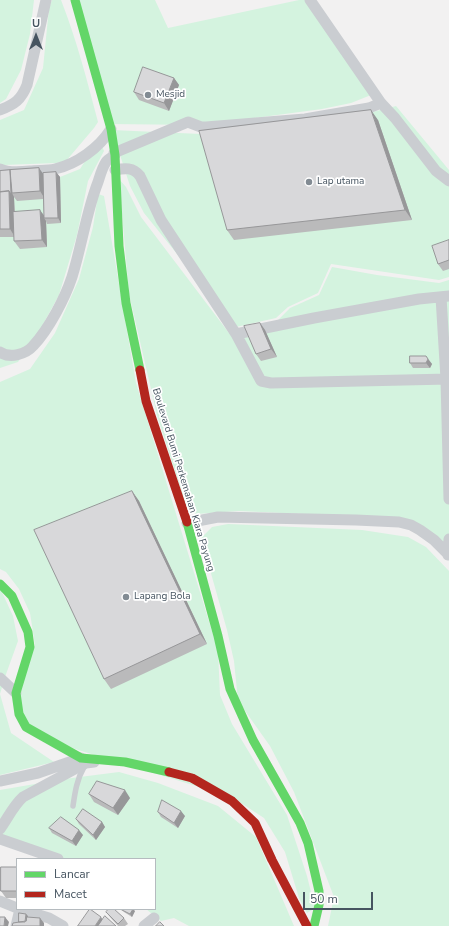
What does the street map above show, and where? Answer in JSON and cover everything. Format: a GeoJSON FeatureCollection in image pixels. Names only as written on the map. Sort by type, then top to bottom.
{"type":"FeatureCollection","features":[{"type":"Feature","properties":{"kind":"street"},"geometry":{"type":"LineString","coordinates":[[0,110],[14,105],[23,94],[27,85],[46,0]]}},
{"type":"Feature","properties":{"kind":"street","name":"Boulevard Bumi Perkemahan Kiara Payung"},"geometry":{"type":"LineString","coordinates":[[75,0],[111,129],[115,154],[119,246],[126,303],[146,401],[187,523],[218,636],[230,689],[253,740],[300,823],[308,843],[319,891],[319,905],[314,926]]}},
{"type":"Feature","properties":{"kind":"street"},"geometry":{"type":"LineString","coordinates":[[310,0],[380,103],[395,118],[436,171],[449,181]]}},
{"type":"Feature","properties":{"kind":"street"},"geometry":{"type":"LineString","coordinates":[[0,352],[11,356],[19,354],[32,347],[60,304],[72,276],[92,195],[105,164],[115,154],[185,123],[192,123],[201,127],[206,127],[305,119],[369,108],[380,103]]}},
{"type":"Feature","properties":{"kind":"street"},"geometry":{"type":"LineString","coordinates":[[0,169],[3,171],[20,172],[55,169],[75,162],[90,152],[106,137],[111,129]]}},
{"type":"Feature","properties":{"kind":"street"},"geometry":{"type":"LineString","coordinates":[[115,170],[126,168],[136,172],[140,176],[161,220],[236,334],[260,378],[265,382],[447,379]]}},
{"type":"Feature","properties":{"kind":"street"},"geometry":{"type":"LineString","coordinates":[[236,334],[419,299],[445,297],[449,499]]}},
{"type":"Feature","properties":{"kind":"street"},"geometry":{"type":"LineString","coordinates":[[187,523],[218,517],[399,522],[411,525],[420,530],[434,540],[449,555]]}},
{"type":"Feature","properties":{"kind":"street"},"geometry":{"type":"LineString","coordinates":[[449,539],[449,555]]}},
{"type":"Feature","properties":{"kind":"street"},"geometry":{"type":"LineString","coordinates":[[0,584],[12,596],[28,632],[30,647],[16,693],[19,714],[26,728],[84,761]]}},
{"type":"Feature","properties":{"kind":"street"},"geometry":{"type":"LineString","coordinates":[[0,678],[16,693]]}},
{"type":"Feature","properties":{"kind":"street"},"geometry":{"type":"LineString","coordinates":[[0,781],[84,761],[105,760],[125,762],[192,778],[232,801],[255,823],[272,860],[307,926]]}},
{"type":"Feature","properties":{"kind":"street"},"geometry":{"type":"LineString","coordinates":[[0,829],[10,812],[23,797],[84,761]]}},
{"type":"Feature","properties":{"kind":"street"},"geometry":{"type":"LineString","coordinates":[[0,839],[55,858]]}},
{"type":"Feature","properties":{"kind":"street"},"geometry":{"type":"LineString","coordinates":[[0,898],[16,907]]}},
{"type":"Feature","properties":{"kind":"street"},"geometry":{"type":"LineString","coordinates":[[16,926],[19,910]]}},
{"type":"Feature","properties":{"kind":"street"},"geometry":{"type":"LineString","coordinates":[[22,910],[49,918],[63,926]]}},
{"type":"Feature","properties":{"kind":"street"},"geometry":{"type":"LineString","coordinates":[[144,926],[154,918]]}},
{"type":"Feature","properties":{"kind":"lane"},"geometry":{"type":"LineString","coordinates":[[73,806],[84,761]]}},
{"type":"Feature","properties":{"kind":"green space"},"geometry":{"type":"Polygon","coordinates":[[[0,0],[34,0],[30,34],[21,70],[6,99],[0,103],[0,0]]]}},
{"type":"Feature","properties":{"kind":"green space"},"geometry":{"type":"Polygon","coordinates":[[[52,0],[61,0],[67,15],[86,76],[98,122],[66,161],[56,163],[0,164],[0,120],[24,110],[43,68],[49,8],[52,0]]]}},
{"type":"Feature","properties":{"kind":"green space"},"geometry":{"type":"Polygon","coordinates":[[[71,0],[155,0],[168,28],[299,0],[305,0],[371,95],[351,103],[322,109],[202,125],[107,124],[71,0]]]}},
{"type":"Feature","properties":{"kind":"green space"},"geometry":{"type":"Polygon","coordinates":[[[396,106],[449,170],[449,277],[439,280],[331,264],[318,293],[288,307],[276,318],[236,327],[144,213],[130,186],[112,130],[201,134],[361,115],[396,106]]]}},
{"type":"Feature","properties":{"kind":"green space"},"geometry":{"type":"Polygon","coordinates":[[[99,139],[104,151],[88,181],[77,235],[59,295],[40,330],[18,362],[0,368],[0,175],[60,177],[80,169],[99,139]]]}},
{"type":"Feature","properties":{"kind":"green space"},"geometry":{"type":"Polygon","coordinates":[[[119,179],[126,187],[141,217],[229,333],[277,321],[290,308],[319,295],[332,267],[377,275],[439,283],[449,280],[449,549],[405,525],[304,514],[239,511],[196,514],[187,509],[157,415],[129,294],[119,179]]]}},
{"type":"Feature","properties":{"kind":"green space"},"geometry":{"type":"Polygon","coordinates":[[[98,194],[104,196],[136,383],[218,651],[220,695],[232,724],[287,815],[307,876],[315,908],[307,913],[299,898],[285,852],[264,818],[232,797],[75,749],[27,726],[17,696],[35,645],[30,613],[19,589],[6,572],[0,569],[0,382],[30,369],[55,333],[79,279],[93,227],[98,194]]]}},
{"type":"Feature","properties":{"kind":"green space"},"geometry":{"type":"Polygon","coordinates":[[[228,524],[362,530],[408,537],[426,547],[449,571],[449,926],[328,926],[334,897],[294,792],[270,746],[238,701],[234,661],[227,630],[201,538],[212,527],[228,524]]]}},
{"type":"Feature","properties":{"kind":"green space"},"geometry":{"type":"Polygon","coordinates":[[[0,588],[13,616],[18,641],[0,694],[0,588]]]}},
{"type":"Feature","properties":{"kind":"green space"},"geometry":{"type":"Polygon","coordinates":[[[0,694],[11,733],[54,762],[0,775],[0,694]]]}},
{"type":"Feature","properties":{"kind":"green space"},"geometry":{"type":"Polygon","coordinates":[[[119,772],[158,783],[218,806],[256,837],[294,926],[189,926],[174,918],[161,921],[147,910],[156,910],[156,858],[49,858],[0,838],[0,790],[64,779],[119,772]]]}},
{"type":"Feature","properties":{"kind":"building"},"geometry":{"type":"Polygon","coordinates":[[[143,67],[174,78],[164,103],[134,92],[143,67]]]}},
{"type":"Feature","properties":{"kind":"building","name":"Lap utama"},"geometry":{"type":"Polygon","coordinates":[[[371,110],[405,210],[227,230],[199,131],[371,110]]]}},
{"type":"Feature","properties":{"kind":"building"},"geometry":{"type":"Polygon","coordinates":[[[39,168],[40,191],[12,193],[10,170],[39,168]]]}},
{"type":"Feature","properties":{"kind":"building"},"geometry":{"type":"Polygon","coordinates":[[[10,170],[11,194],[9,191],[0,192],[0,171],[10,170]]]}},
{"type":"Feature","properties":{"kind":"building"},"geometry":{"type":"Polygon","coordinates":[[[56,172],[58,218],[44,218],[43,173],[56,172]]]}},
{"type":"Feature","properties":{"kind":"building"},"geometry":{"type":"Polygon","coordinates":[[[9,191],[10,229],[0,229],[0,192],[9,191]]]}},
{"type":"Feature","properties":{"kind":"building"},"geometry":{"type":"Polygon","coordinates":[[[40,210],[42,240],[14,241],[13,212],[40,210]]]}},
{"type":"Feature","properties":{"kind":"building"},"geometry":{"type":"Polygon","coordinates":[[[449,240],[449,260],[438,264],[432,246],[449,240]]]}},
{"type":"Feature","properties":{"kind":"building"},"geometry":{"type":"Polygon","coordinates":[[[260,323],[271,349],[256,354],[244,326],[260,323]]]}},
{"type":"Feature","properties":{"kind":"building"},"geometry":{"type":"Polygon","coordinates":[[[410,356],[426,356],[428,359],[426,363],[410,363],[410,356]]]}},
{"type":"Feature","properties":{"kind":"building","name":"Lapang Bola"},"geometry":{"type":"Polygon","coordinates":[[[132,491],[200,634],[104,679],[34,530],[132,491]]]}},
{"type":"Feature","properties":{"kind":"building"},"geometry":{"type":"Polygon","coordinates":[[[97,781],[125,790],[113,808],[89,794],[97,781]]]}},
{"type":"Feature","properties":{"kind":"building"},"geometry":{"type":"Polygon","coordinates":[[[162,800],[181,811],[174,823],[158,812],[162,800]]]}},
{"type":"Feature","properties":{"kind":"building"},"geometry":{"type":"Polygon","coordinates":[[[83,809],[102,822],[93,835],[76,819],[83,809]]]}},
{"type":"Feature","properties":{"kind":"building"},"geometry":{"type":"Polygon","coordinates":[[[61,817],[79,830],[72,841],[49,828],[61,817]]]}},
{"type":"Feature","properties":{"kind":"building"},"geometry":{"type":"Polygon","coordinates":[[[1,867],[16,867],[16,891],[1,891],[1,867]]]}},
{"type":"Feature","properties":{"kind":"building"},"geometry":{"type":"Polygon","coordinates":[[[89,910],[101,917],[95,926],[78,926],[89,910]]]}},
{"type":"Feature","properties":{"kind":"building"},"geometry":{"type":"Polygon","coordinates":[[[108,910],[115,910],[124,918],[118,924],[106,912],[108,910]]]}},
{"type":"Feature","properties":{"kind":"building"},"geometry":{"type":"Polygon","coordinates":[[[122,910],[132,910],[130,914],[122,910]]]}},
{"type":"Feature","properties":{"kind":"building"},"geometry":{"type":"Polygon","coordinates":[[[19,913],[26,914],[25,922],[19,922],[19,913]]]}},
{"type":"Feature","properties":{"kind":"building"},"geometry":{"type":"Polygon","coordinates":[[[105,916],[116,926],[98,926],[105,916]]]}},
{"type":"Feature","properties":{"kind":"building"},"geometry":{"type":"Polygon","coordinates":[[[0,917],[5,917],[4,926],[0,926],[0,917]]]}},
{"type":"Feature","properties":{"kind":"building"},"geometry":{"type":"Polygon","coordinates":[[[27,917],[40,918],[40,926],[12,926],[13,923],[26,921],[27,917]]]}},
{"type":"Feature","properties":{"kind":"building"},"geometry":{"type":"Polygon","coordinates":[[[160,922],[164,926],[156,926],[160,922]]]}},
{"type":"Feature","properties":{"kind":"traffic: fast"},"geometry":{"type":"LineString","coordinates":[[75,0],[111,129],[115,155],[119,246],[126,303],[140,370]]}},
{"type":"Feature","properties":{"kind":"traffic: fast"},"geometry":{"type":"LineString","coordinates":[[187,522],[218,636],[230,689],[253,740],[300,823],[308,843],[319,891],[319,905],[314,926]]}},
{"type":"Feature","properties":{"kind":"traffic: fast"},"geometry":{"type":"LineString","coordinates":[[0,584],[12,596],[28,632],[30,647],[16,693],[19,714],[26,727],[81,758],[125,762],[169,772]]}},
{"type":"Feature","properties":{"kind":"traffic: jam"},"geometry":{"type":"LineString","coordinates":[[140,370],[146,401],[187,522]]}},
{"type":"Feature","properties":{"kind":"traffic: jam"},"geometry":{"type":"LineString","coordinates":[[169,772],[192,778],[232,801],[255,823],[272,860],[307,926]]}},
{"type":"Feature","properties":{"kind":"place","name":"Mesjid"},"geometry":{"type":"Point","coordinates":[148,95]}},
{"type":"Feature","properties":{"kind":"place","name":"Lap utama"},"geometry":{"type":"Point","coordinates":[309,182]}},
{"type":"Feature","properties":{"kind":"place","name":"Lapang Bola"},"geometry":{"type":"Point","coordinates":[126,597]}}]}
